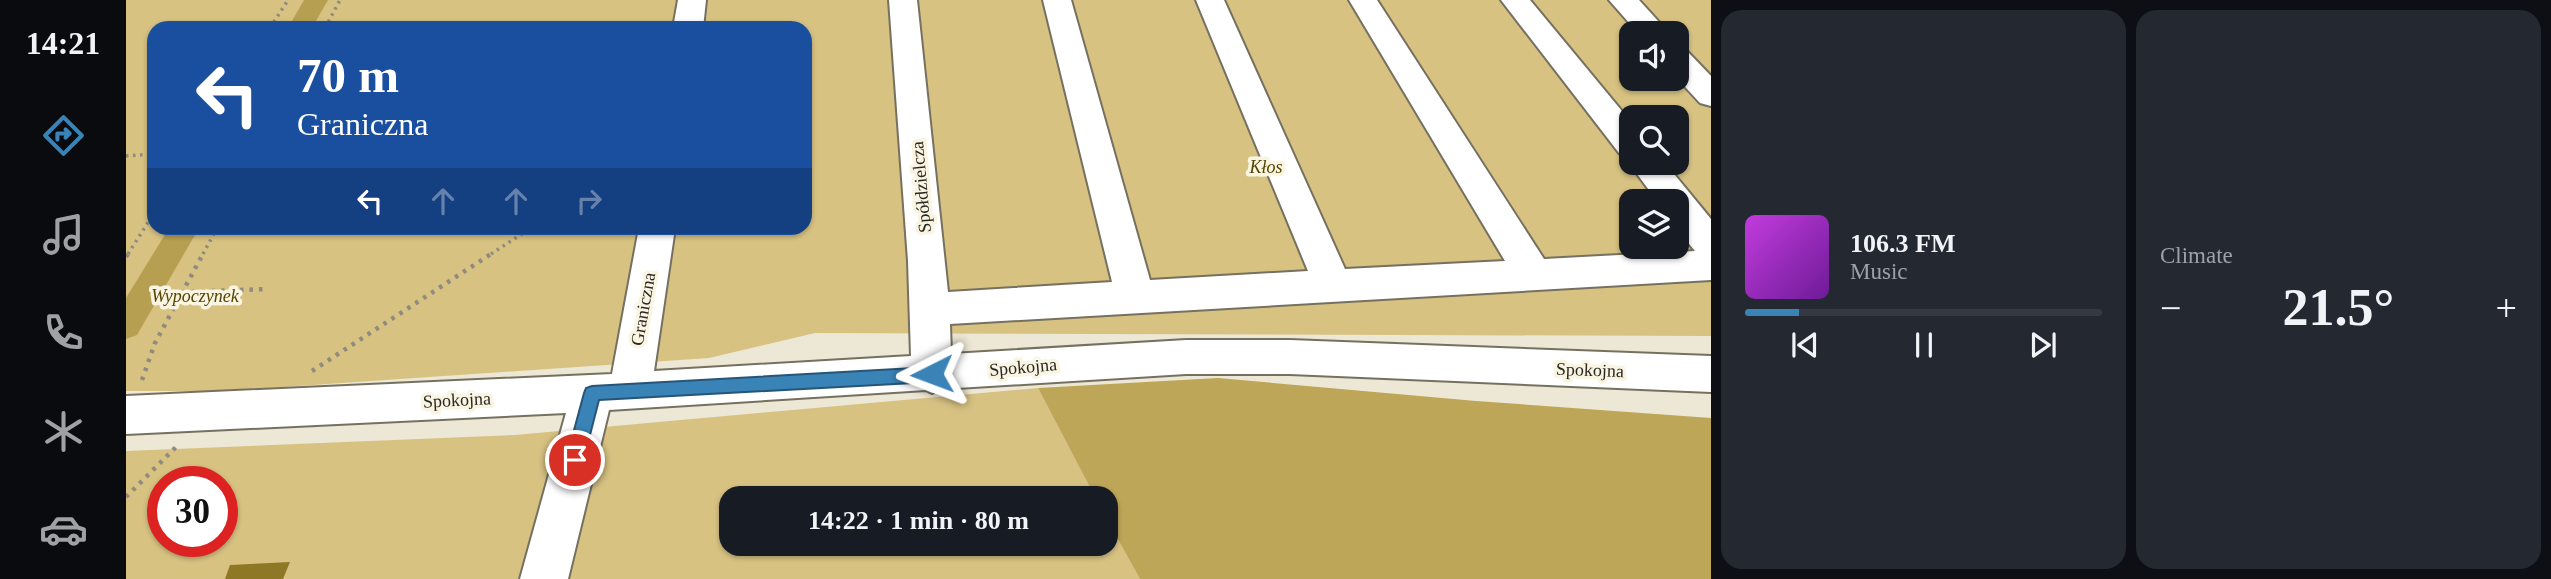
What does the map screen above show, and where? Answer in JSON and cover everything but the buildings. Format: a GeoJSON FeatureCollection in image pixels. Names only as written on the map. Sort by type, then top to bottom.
{"type":"FeatureCollection","features":[{"type":"Feature","properties":{"kind":"street"},"geometry":{"type":"LineString","coordinates":[[689,21],[692,0]]}},
{"type":"Feature","properties":{"kind":"street","name":"Spółdzielcza"},"geometry":{"type":"LineString","coordinates":[[903,0],[930,309],[932,374]]}},
{"type":"Feature","properties":{"kind":"street"},"geometry":{"type":"LineString","coordinates":[[1057,0],[1135,297]]}},
{"type":"Feature","properties":{"kind":"street"},"geometry":{"type":"LineString","coordinates":[[1210,0],[1332,285]]}},
{"type":"Feature","properties":{"kind":"street"},"geometry":{"type":"LineString","coordinates":[[1363,0],[1532,274]]}},
{"type":"Feature","properties":{"kind":"street"},"geometry":{"type":"LineString","coordinates":[[1515,0],[1619,130]]}},
{"type":"Feature","properties":{"kind":"street"},"geometry":{"type":"LineString","coordinates":[[1623,0],[1643,21]]}},
{"type":"Feature","properties":{"kind":"street"},"geometry":{"type":"LineString","coordinates":[[1689,72],[1711,95]]}},
{"type":"Feature","properties":{"kind":"street"},"geometry":{"type":"LineString","coordinates":[[1655,175],[1667,189]]}},
{"type":"Feature","properties":{"kind":"street"},"geometry":{"type":"LineString","coordinates":[[1689,217],[1711,245]]}},
{"type":"Feature","properties":{"kind":"street","name":"Graniczna"},"geometry":{"type":"LineString","coordinates":[[544,579],[611,392],[655,235]]}},
{"type":"Feature","properties":{"kind":"street"},"geometry":{"type":"LineString","coordinates":[[930,309],[1711,265]]}},
{"type":"Feature","properties":{"kind":"street","name":"Spokojna"},"geometry":{"type":"LineString","coordinates":[[128,415],[611,392],[1186,357],[1290,357],[1711,374]]}},
{"type":"Feature","properties":{"kind":"path"},"geometry":{"type":"LineString","coordinates":[[274,21],[288,0]]}},
{"type":"Feature","properties":{"kind":"path"},"geometry":{"type":"LineString","coordinates":[[329,21],[341,0]]}},
{"type":"Feature","properties":{"kind":"path"},"geometry":{"type":"LineString","coordinates":[[126,156],[147,155]]}},
{"type":"Feature","properties":{"kind":"path"},"geometry":{"type":"LineString","coordinates":[[126,257],[147,224]]}},
{"type":"Feature","properties":{"kind":"path"},"geometry":{"type":"LineString","coordinates":[[128,415],[155,343],[213,235]]}},
{"type":"Feature","properties":{"kind":"path"},"geometry":{"type":"LineString","coordinates":[[306,374],[519,235]]}},
{"type":"Feature","properties":{"kind":"path"},"geometry":{"type":"LineString","coordinates":[[182,293],[267,289]]}},
{"type":"Feature","properties":{"kind":"path"},"geometry":{"type":"LineString","coordinates":[[126,497],[179,445]]}},
{"type":"Feature","properties":{"kind":"green space","name":"Kłos"},"geometry":{"type":"Polygon","coordinates":[[[126,0],[1711,0],[1711,336],[815,333],[709,358],[225,391],[126,391],[126,0]]]}},
{"type":"Feature","properties":{"kind":"green space"},"geometry":{"type":"Polygon","coordinates":[[[1038,388],[1089,486],[719,486],[719,556],[1118,556],[1118,540],[1140,579],[126,579],[126,451],[515,435],[1038,388]]]}},
{"type":"Feature","properties":{"kind":"shaded area"},"geometry":{"type":"Polygon","coordinates":[[[1218,378],[1711,418],[1711,579],[1140,579],[1118,540],[1118,486],[1089,486],[1038,388],[1218,378]]]}},
{"type":"Feature","properties":{"kind":"waterway"},"geometry":{"type":"LineString","coordinates":[[304,21],[316,0]]}},
{"type":"Feature","properties":{"kind":"waterway"},"geometry":{"type":"LineString","coordinates":[[126,326],[180,235]]}},
{"type":"Feature","properties":{"kind":"route"},"geometry":{"type":"LineString","coordinates":[[575,460],[592,393],[932,374]]}},
{"type":"Feature","properties":{"kind":"park label","name":"Wypoczynek"},"geometry":{"type":"Point","coordinates":[195,296]}}]}
